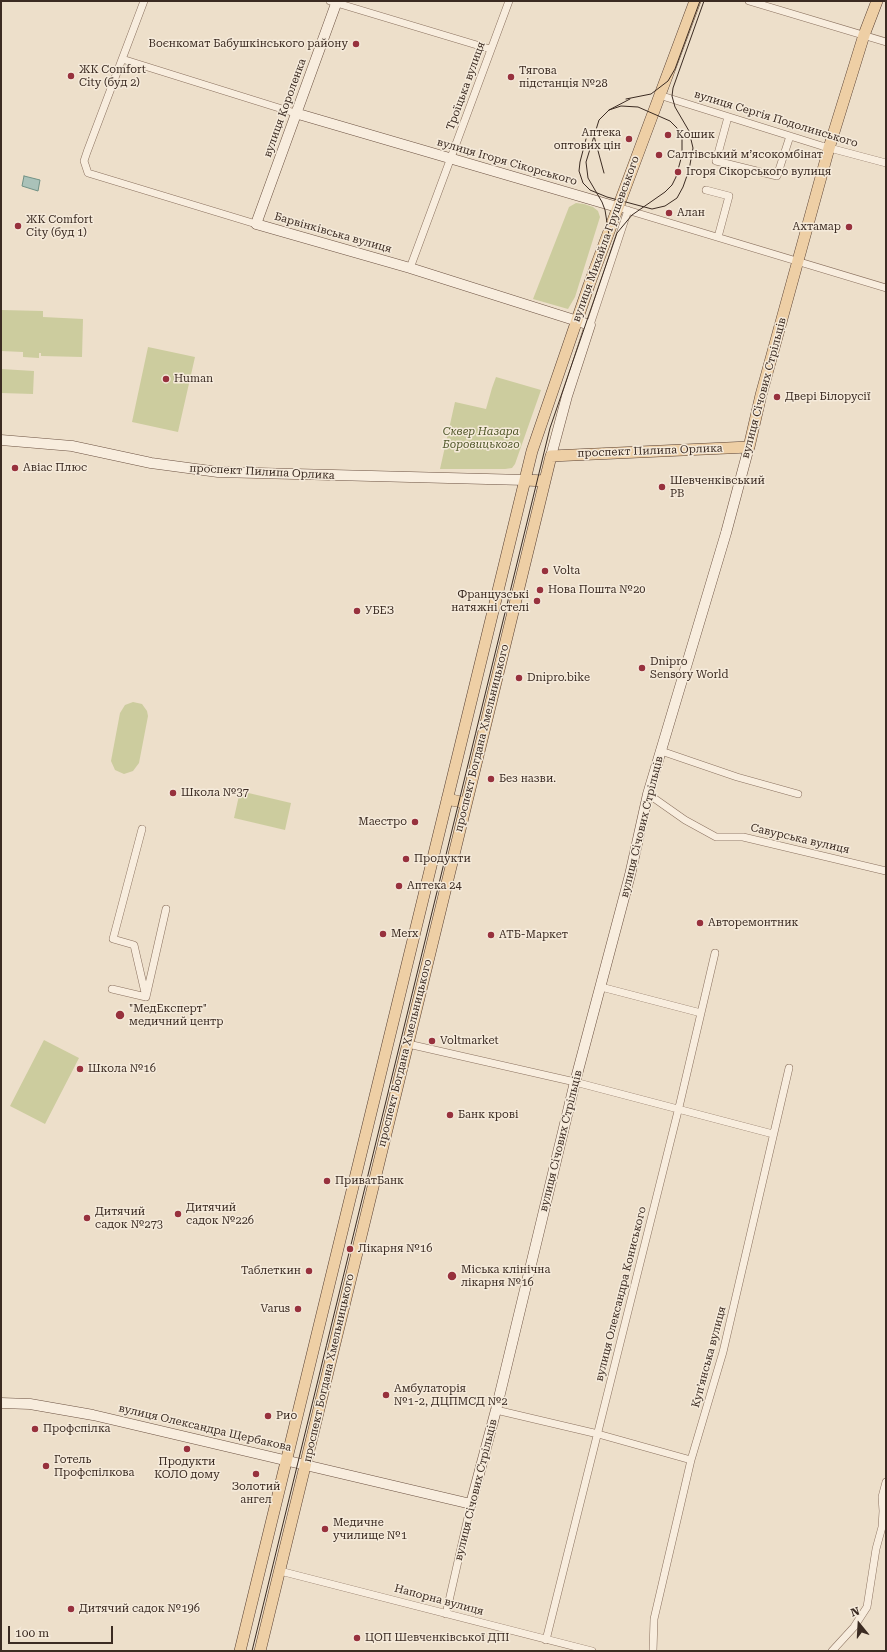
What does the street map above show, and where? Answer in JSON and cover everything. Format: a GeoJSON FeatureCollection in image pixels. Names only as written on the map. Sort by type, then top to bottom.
{"type":"FeatureCollection","features":[{"type":"Feature","properties":{"kind":"main road","name":"вулиця Михайла Грушевського"},"geometry":{"type":"LineString","coordinates":[[525,480],[538,430],[617,207],[695,1]]}},
{"type":"Feature","properties":{"kind":"main road","name":"вулиця Січових Стрільців"},"geometry":{"type":"LineString","coordinates":[[748,447],[761,395],[830,148],[864,35],[877,1]]}},
{"type":"Feature","properties":{"kind":"main road","name":"проспект Пилипа Орлика"},"geometry":{"type":"LineString","coordinates":[[551,456],[748,447]]}},
{"type":"Feature","properties":{"kind":"main road","name":"проспект Богдана Хмельницького"},"geometry":{"type":"LineString","coordinates":[[260,1651],[551,456]]}},
{"type":"Feature","properties":{"kind":"main road"},"geometry":{"type":"LineString","coordinates":[[525,480],[545,481]]}},
{"type":"Feature","properties":{"kind":"main road","name":"проспект Богдана Хмельницького"},"geometry":{"type":"LineString","coordinates":[[240,1651],[525,480]]}},
{"type":"Feature","properties":{"kind":"main road"},"geometry":{"type":"LineString","coordinates":[[447,798],[466,803]]}},
{"type":"Feature","properties":{"kind":"main road"},"geometry":{"type":"LineString","coordinates":[[389,1039],[408,1044]]}},
{"type":"Feature","properties":{"kind":"street"},"geometry":{"type":"LineString","coordinates":[[122,60],[144,1]]}},
{"type":"Feature","properties":{"kind":"street","name":"Троїцька вулиця"},"geometry":{"type":"LineString","coordinates":[[410,268],[509,1]]}},
{"type":"Feature","properties":{"kind":"street"},"geometry":{"type":"LineString","coordinates":[[749,1],[886,42]]}},
{"type":"Feature","properties":{"kind":"street"},"geometry":{"type":"LineString","coordinates":[[335,2],[490,49]]}},
{"type":"Feature","properties":{"kind":"street","name":"вулиця Короленка"},"geometry":{"type":"LineString","coordinates":[[256,224],[335,2]]}},
{"type":"Feature","properties":{"kind":"street","name":"вулиця Ігоря Сікорського"},"geometry":{"type":"LineString","coordinates":[[122,60],[451,160],[628,210],[886,288]]}},
{"type":"Feature","properties":{"kind":"street","name":"Барвінківська вулиця"},"geometry":{"type":"LineString","coordinates":[[122,60],[84,161],[85,167],[91,175],[410,268],[590,325]]}},
{"type":"Feature","properties":{"kind":"street","name":"вулиця Сергія Подолинського"},"geometry":{"type":"LineString","coordinates":[[659,95],[830,148],[886,163]]}},
{"type":"Feature","properties":{"kind":"street"},"geometry":{"type":"LineString","coordinates":[[728,117],[716,161],[777,176],[790,136]]}},
{"type":"Feature","properties":{"kind":"street"},"geometry":{"type":"LineString","coordinates":[[706,190],[730,196],[718,237]]}},
{"type":"Feature","properties":{"kind":"street","name":"вулиця Михайла Грушевського"},"geometry":{"type":"LineString","coordinates":[[551,456],[566,396],[628,210]]}},
{"type":"Feature","properties":{"kind":"street","name":"проспект Пилипа Орлика"},"geometry":{"type":"LineString","coordinates":[[1,440],[72,446],[151,463],[218,472],[525,480]]}},
{"type":"Feature","properties":{"kind":"street","name":"вулиця Січових Стрільців"},"geometry":{"type":"LineString","coordinates":[[446,1614],[471,1504],[496,1410],[575,1082],[635,856],[648,794],[726,532],[748,447]]}},
{"type":"Feature","properties":{"kind":"street"},"geometry":{"type":"LineString","coordinates":[[661,751],[737,777],[798,794]]}},
{"type":"Feature","properties":{"kind":"street","name":"Савурська вулиця"},"geometry":{"type":"LineString","coordinates":[[648,794],[685,820],[716,837],[743,837],[886,870]]}},
{"type":"Feature","properties":{"kind":"street"},"geometry":{"type":"LineString","coordinates":[[142,829],[114,939],[134,944],[146,997]]}},
{"type":"Feature","properties":{"kind":"street"},"geometry":{"type":"LineString","coordinates":[[146,997],[166,909]]}},
{"type":"Feature","properties":{"kind":"street","name":"вулиця Олександра Кониського"},"geometry":{"type":"LineString","coordinates":[[546,1640],[702,1012],[715,953]]}},
{"type":"Feature","properties":{"kind":"street"},"geometry":{"type":"LineString","coordinates":[[601,987],[702,1012]]}},
{"type":"Feature","properties":{"kind":"street"},"geometry":{"type":"LineString","coordinates":[[112,989],[146,997]]}},
{"type":"Feature","properties":{"kind":"street"},"geometry":{"type":"LineString","coordinates":[[408,1044],[575,1082],[773,1134]]}},
{"type":"Feature","properties":{"kind":"street","name":"Купʼянська вулиця"},"geometry":{"type":"LineString","coordinates":[[653,1651],[654,1619],[691,1460],[723,1352],[789,1068]]}},
{"type":"Feature","properties":{"kind":"street","name":"вулиця Олександра Щербакова"},"geometry":{"type":"LineString","coordinates":[[1,1403],[30,1404],[93,1415],[471,1504]]}},
{"type":"Feature","properties":{"kind":"street"},"geometry":{"type":"LineString","coordinates":[[496,1410],[598,1434],[691,1460]]}},
{"type":"Feature","properties":{"kind":"street"},"geometry":{"type":"LineString","coordinates":[[832,1651],[854,1627],[866,1607],[875,1555],[882,1528],[882,1497],[886,1482]]}},
{"type":"Feature","properties":{"kind":"street","name":"Напорна вулиця"},"geometry":{"type":"LineString","coordinates":[[280,1571],[414,1604],[446,1614],[592,1651]]}},
{"type":"Feature","properties":{"kind":"green space"},"geometry":{"type":"Polygon","coordinates":[[[576,203],[593,207],[598,211],[600,217],[575,297],[568,309],[533,299],[569,207],[576,203]]]}},
{"type":"Feature","properties":{"kind":"green space"},"geometry":{"type":"Polygon","coordinates":[[[1,310],[43,311],[43,317],[83,319],[82,357],[41,356],[41,353],[39,353],[39,358],[23,357],[23,352],[1,351],[1,310]]]}},
{"type":"Feature","properties":{"kind":"green space","name":"Human"},"geometry":{"type":"Polygon","coordinates":[[[148,347],[195,357],[178,432],[132,422],[148,347]]]}},
{"type":"Feature","properties":{"kind":"green space"},"geometry":{"type":"Polygon","coordinates":[[[1,369],[34,371],[33,394],[1,393],[1,369]]]}},
{"type":"Feature","properties":{"kind":"green space","name":"Сквер Назара Боровицького"},"geometry":{"type":"Polygon","coordinates":[[[496,377],[541,390],[515,464],[512,468],[505,469],[440,469],[455,402],[486,409],[496,377]]]}},
{"type":"Feature","properties":{"kind":"green space"},"geometry":{"type":"Polygon","coordinates":[[[133,702],[142,704],[147,711],[148,716],[139,763],[133,771],[124,774],[115,770],[111,761],[120,713],[125,705],[133,702]]]}},
{"type":"Feature","properties":{"kind":"green space"},"geometry":{"type":"Polygon","coordinates":[[[240,791],[291,803],[285,830],[234,818],[240,791]]]}},
{"type":"Feature","properties":{"kind":"green space"},"geometry":{"type":"Polygon","coordinates":[[[44,1040],[79,1058],[45,1124],[10,1106],[44,1040]]]}},
{"type":"Feature","properties":{"kind":"shaded area"},"geometry":{"type":"Polygon","coordinates":[[[24,176],[40,180],[38,191],[22,186],[24,176]]]}},
{"type":"Feature","properties":{"kind":"tram line"},"geometry":{"type":"LineString","coordinates":[[626,99],[651,94],[668,81],[675,69],[700,1]]}},
{"type":"Feature","properties":{"kind":"tram line"},"geometry":{"type":"LineString","coordinates":[[586,139],[579,171],[583,183],[590,190],[607,197],[652,209],[665,206],[677,198],[689,170],[693,148],[689,131],[675,107],[672,96],[673,88],[704,1]]}},
{"type":"Feature","properties":{"kind":"tram line"},"geometry":{"type":"LineString","coordinates":[[607,246],[609,235],[605,210],[588,178],[586,162],[599,120],[609,110],[630,99]]}},
{"type":"Feature","properties":{"kind":"tram line"},"geometry":{"type":"LineString","coordinates":[[252,1651],[550,428],[617,233],[632,215],[665,192],[672,185],[676,177],[682,155],[682,137],[677,128],[670,121],[638,107],[621,106],[609,110]]}},
{"type":"Feature","properties":{"kind":"tram line"},"geometry":{"type":"LineString","coordinates":[[594,136],[604,173]]}},
{"type":"Feature","properties":{"kind":"place","name":"Воєнкомат Бабушкінського району"},"geometry":{"type":"Point","coordinates":[356,44]}},
{"type":"Feature","properties":{"kind":"place","name":"ЖК Comfort City (буд 2)"},"geometry":{"type":"Point","coordinates":[71,76]}},
{"type":"Feature","properties":{"kind":"place","name":"Тягова пiдстанцiя №28"},"geometry":{"type":"Point","coordinates":[511,77]}},
{"type":"Feature","properties":{"kind":"place","name":"Кошик"},"geometry":{"type":"Point","coordinates":[668,135]}},
{"type":"Feature","properties":{"kind":"place","name":"Аптека оптових цін"},"geometry":{"type":"Point","coordinates":[629,139]}},
{"type":"Feature","properties":{"kind":"place","name":"Салтівський мʼясокомбінат"},"geometry":{"type":"Point","coordinates":[659,155]}},
{"type":"Feature","properties":{"kind":"place","name":"Ігоря Сікорського вулиця"},"geometry":{"type":"Point","coordinates":[678,172]}},
{"type":"Feature","properties":{"kind":"place","name":"Алан"},"geometry":{"type":"Point","coordinates":[669,213]}},
{"type":"Feature","properties":{"kind":"place","name":"ЖК Comfort City (буд 1)"},"geometry":{"type":"Point","coordinates":[18,226]}},
{"type":"Feature","properties":{"kind":"place","name":"Ахтамар"},"geometry":{"type":"Point","coordinates":[849,227]}},
{"type":"Feature","properties":{"kind":"place","name":"Human"},"geometry":{"type":"Point","coordinates":[166,379]}},
{"type":"Feature","properties":{"kind":"place","name":"Двері Білорусії"},"geometry":{"type":"Point","coordinates":[777,397]}},
{"type":"Feature","properties":{"kind":"place","name":"Авіас Плюс"},"geometry":{"type":"Point","coordinates":[15,468]}},
{"type":"Feature","properties":{"kind":"place","name":"Шевченківський РВ"},"geometry":{"type":"Point","coordinates":[662,487]}},
{"type":"Feature","properties":{"kind":"place","name":"Volta"},"geometry":{"type":"Point","coordinates":[545,571]}},
{"type":"Feature","properties":{"kind":"place","name":"Нова Пошта №20"},"geometry":{"type":"Point","coordinates":[540,590]}},
{"type":"Feature","properties":{"kind":"place","name":"Французські натяжні стелі"},"geometry":{"type":"Point","coordinates":[537,601]}},
{"type":"Feature","properties":{"kind":"place","name":"УБЕЗ"},"geometry":{"type":"Point","coordinates":[357,611]}},
{"type":"Feature","properties":{"kind":"place","name":"Dnipro Sensory World"},"geometry":{"type":"Point","coordinates":[642,668]}},
{"type":"Feature","properties":{"kind":"place","name":"Dnipro.bike"},"geometry":{"type":"Point","coordinates":[519,678]}},
{"type":"Feature","properties":{"kind":"place","name":"Без назви."},"geometry":{"type":"Point","coordinates":[491,779]}},
{"type":"Feature","properties":{"kind":"place","name":"Школа №37"},"geometry":{"type":"Point","coordinates":[173,793]}},
{"type":"Feature","properties":{"kind":"place","name":"Маестро"},"geometry":{"type":"Point","coordinates":[415,822]}},
{"type":"Feature","properties":{"kind":"place","name":"Продукти"},"geometry":{"type":"Point","coordinates":[406,859]}},
{"type":"Feature","properties":{"kind":"place","name":"Аптека 24"},"geometry":{"type":"Point","coordinates":[399,886]}},
{"type":"Feature","properties":{"kind":"place","name":"Авторемонтник"},"geometry":{"type":"Point","coordinates":[700,923]}},
{"type":"Feature","properties":{"kind":"place","name":"Merx"},"geometry":{"type":"Point","coordinates":[383,934]}},
{"type":"Feature","properties":{"kind":"place","name":"АТБ-Маркет"},"geometry":{"type":"Point","coordinates":[491,935]}},
{"type":"Feature","properties":{"kind":"place","name":"\"МедЕксперт\" медичний центр"},"geometry":{"type":"Point","coordinates":[120,1015]}},
{"type":"Feature","properties":{"kind":"place","name":"Voltmarket"},"geometry":{"type":"Point","coordinates":[432,1041]}},
{"type":"Feature","properties":{"kind":"place","name":"Школа №16"},"geometry":{"type":"Point","coordinates":[80,1069]}},
{"type":"Feature","properties":{"kind":"place","name":"Банк крові"},"geometry":{"type":"Point","coordinates":[450,1115]}},
{"type":"Feature","properties":{"kind":"place","name":"ПриватБанк"},"geometry":{"type":"Point","coordinates":[327,1181]}},
{"type":"Feature","properties":{"kind":"place","name":"Дитячий садок №226"},"geometry":{"type":"Point","coordinates":[178,1214]}},
{"type":"Feature","properties":{"kind":"place","name":"Дитячий садок №273"},"geometry":{"type":"Point","coordinates":[87,1218]}},
{"type":"Feature","properties":{"kind":"place","name":"Лікарня №16"},"geometry":{"type":"Point","coordinates":[350,1249]}},
{"type":"Feature","properties":{"kind":"place","name":"Таблеткин"},"geometry":{"type":"Point","coordinates":[309,1271]}},
{"type":"Feature","properties":{"kind":"place","name":"Міська клінічна лікарня №16"},"geometry":{"type":"Point","coordinates":[452,1276]}},
{"type":"Feature","properties":{"kind":"place","name":"Varus"},"geometry":{"type":"Point","coordinates":[298,1309]}},
{"type":"Feature","properties":{"kind":"place","name":"Амбулаторія №1-2, ДЦПМСД №2"},"geometry":{"type":"Point","coordinates":[386,1395]}},
{"type":"Feature","properties":{"kind":"place","name":"Рио"},"geometry":{"type":"Point","coordinates":[268,1416]}},
{"type":"Feature","properties":{"kind":"place","name":"Профспілка"},"geometry":{"type":"Point","coordinates":[35,1429]}},
{"type":"Feature","properties":{"kind":"place","name":"Продукти КОЛО дому"},"geometry":{"type":"Point","coordinates":[187,1449]}},
{"type":"Feature","properties":{"kind":"place","name":"Готель Профспілкова"},"geometry":{"type":"Point","coordinates":[46,1466]}},
{"type":"Feature","properties":{"kind":"place","name":"Золотий ангел"},"geometry":{"type":"Point","coordinates":[256,1474]}},
{"type":"Feature","properties":{"kind":"place","name":"Медичне училище №1"},"geometry":{"type":"Point","coordinates":[325,1529]}},
{"type":"Feature","properties":{"kind":"place","name":"Дитячий садок №196"},"geometry":{"type":"Point","coordinates":[71,1609]}},
{"type":"Feature","properties":{"kind":"place","name":"ЦОП Шевченківської ДПІ"},"geometry":{"type":"Point","coordinates":[357,1638]}}]}
